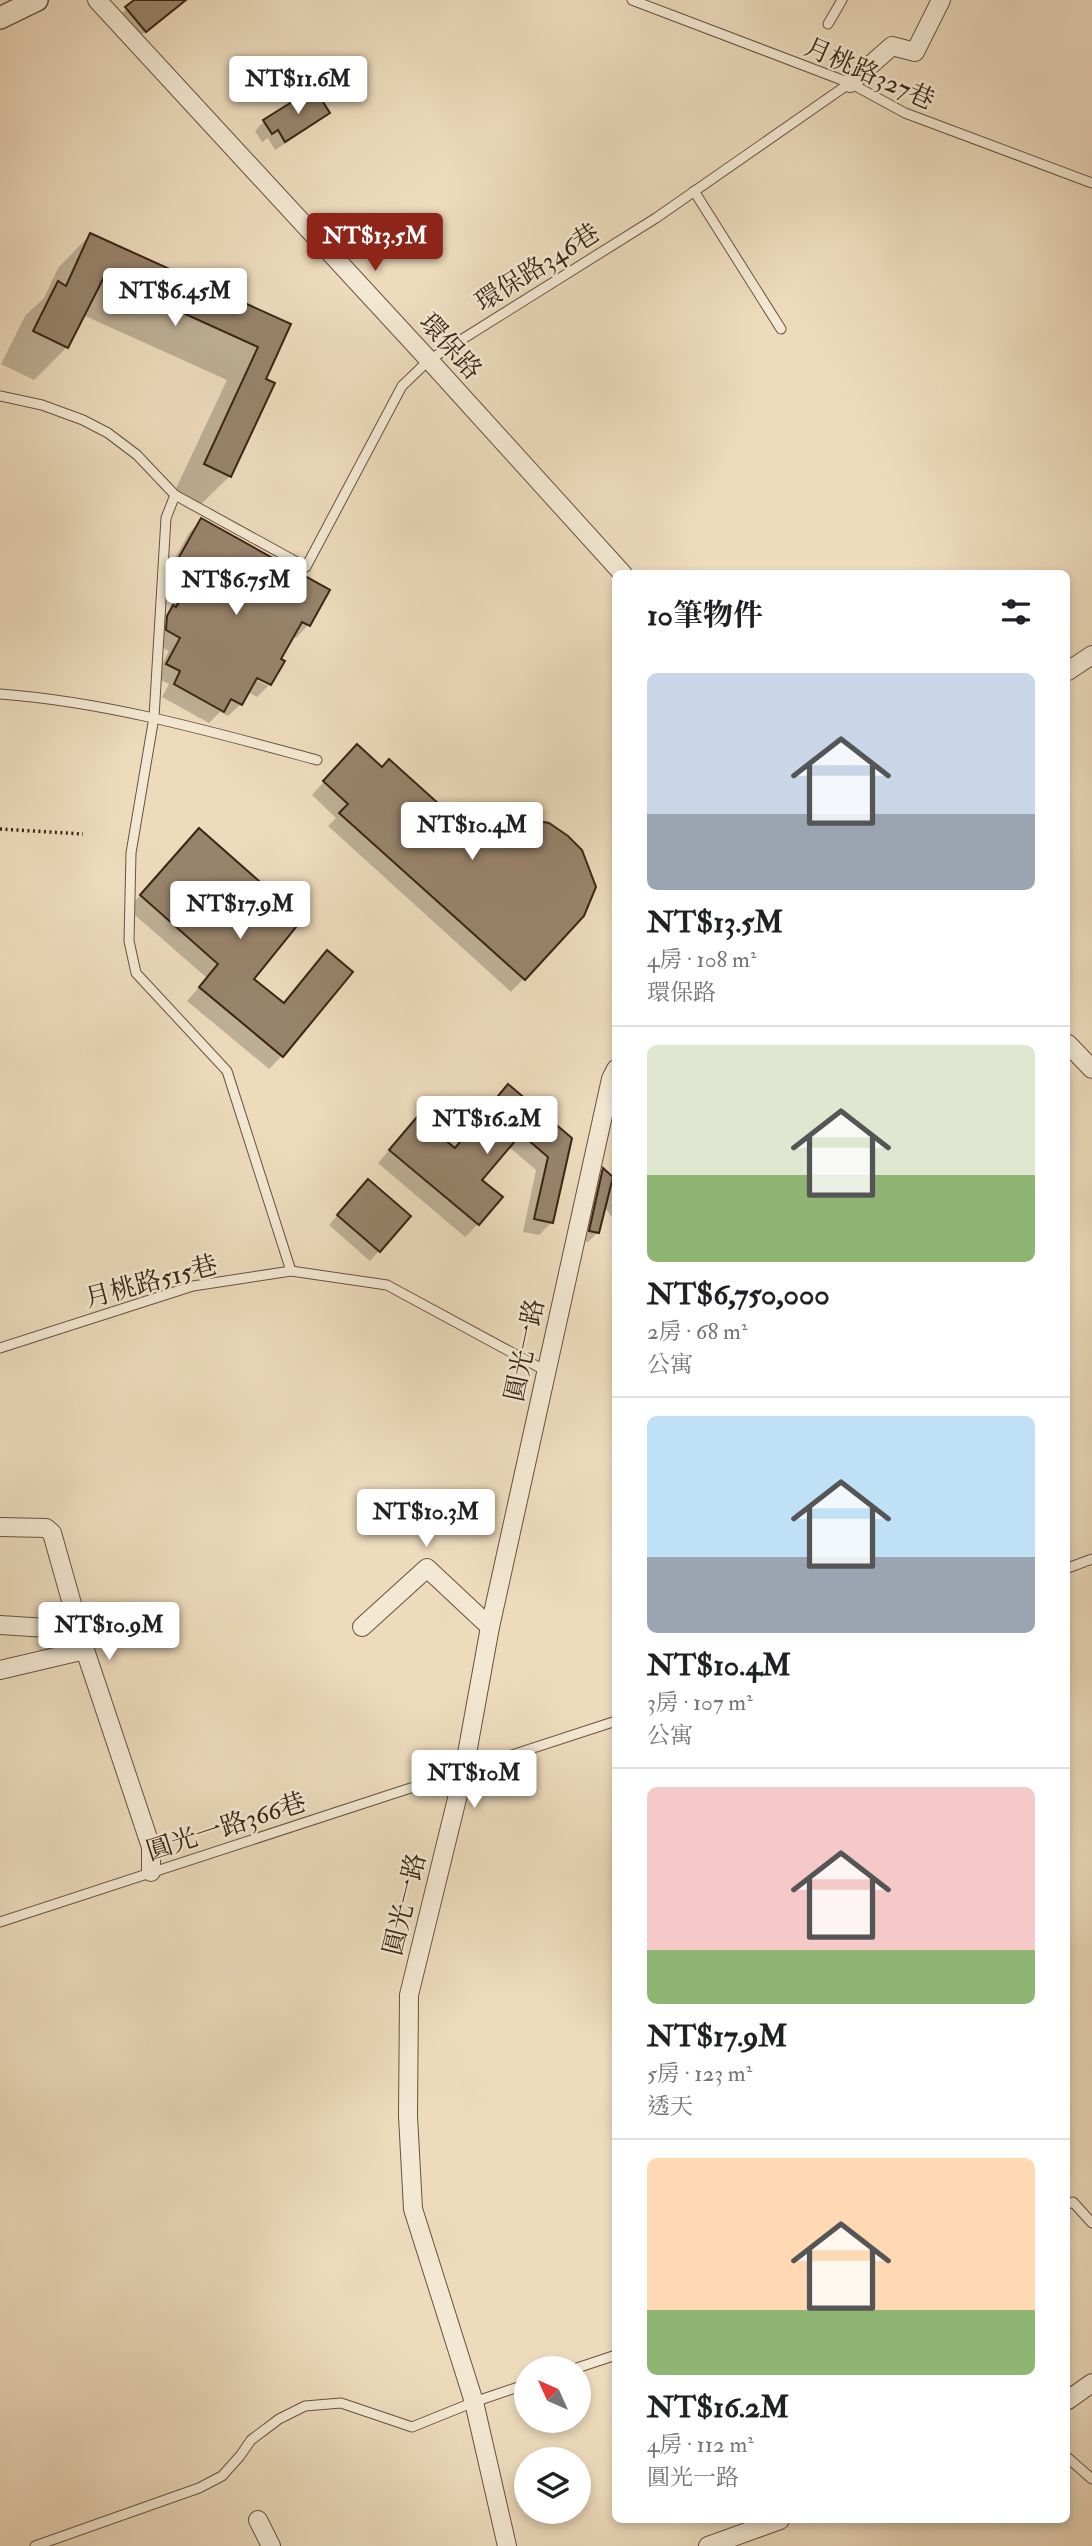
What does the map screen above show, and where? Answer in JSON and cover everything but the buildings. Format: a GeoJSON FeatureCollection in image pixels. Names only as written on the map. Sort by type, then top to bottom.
{"type":"FeatureCollection","features":[{"type":"Feature","properties":{"kind":"street"},"geometry":{"type":"LineString","coordinates":[[0,18],[37,0]]}},
{"type":"Feature","properties":{"kind":"street","name":"環保路"},"geometry":{"type":"LineString","coordinates":[[97,0],[619,570]]}},
{"type":"Feature","properties":{"kind":"street"},"geometry":{"type":"LineString","coordinates":[[850,83],[892,46],[915,52],[941,0]]}},
{"type":"Feature","properties":{"kind":"street"},"geometry":{"type":"LineString","coordinates":[[1070,670],[1092,654]]}},
{"type":"Feature","properties":{"kind":"street"},"geometry":{"type":"LineString","coordinates":[[1070,1046],[1092,1069]]}},
{"type":"Feature","properties":{"kind":"street","name":"圓光一路"},"geometry":{"type":"LineString","coordinates":[[507,2546],[474,2402],[413,2209],[408,2116],[409,1995],[464,1770],[490,1627],[612,1077]]}},
{"type":"Feature","properties":{"kind":"street"},"geometry":{"type":"LineString","coordinates":[[0,1527],[46,1528],[52,1533],[85,1650],[151,1847],[151,1872]]}},
{"type":"Feature","properties":{"kind":"street"},"geometry":{"type":"LineString","coordinates":[[362,1627],[427,1568],[490,1627]]}},
{"type":"Feature","properties":{"kind":"street"},"geometry":{"type":"LineString","coordinates":[[0,1625],[79,1630]]}},
{"type":"Feature","properties":{"kind":"street"},"geometry":{"type":"LineString","coordinates":[[0,1670],[85,1650]]}},
{"type":"Feature","properties":{"kind":"street"},"geometry":{"type":"LineString","coordinates":[[1070,2399],[1092,2383]]}},
{"type":"Feature","properties":{"kind":"street"},"geometry":{"type":"LineString","coordinates":[[258,2520],[271,2546]]}},
{"type":"Feature","properties":{"kind":"street"},"geometry":{"type":"LineString","coordinates":[[708,2546],[772,2523]]}},
{"type":"Feature","properties":{"kind":"lane","name":"月桃路327巷"},"geometry":{"type":"LineString","coordinates":[[632,0],[850,83],[905,113],[1092,183]]}},
{"type":"Feature","properties":{"kind":"lane"},"geometry":{"type":"LineString","coordinates":[[828,24],[842,0]]}},
{"type":"Feature","properties":{"kind":"lane","name":"環保路346巷"},"geometry":{"type":"LineString","coordinates":[[175,495],[306,567],[402,386],[429,360],[694,191],[850,83]]}},
{"type":"Feature","properties":{"kind":"lane"},"geometry":{"type":"LineString","coordinates":[[694,191],[781,329]]}},
{"type":"Feature","properties":{"kind":"lane"},"geometry":{"type":"LineString","coordinates":[[1,398],[41,405],[83,420],[108,433],[137,455],[175,495],[166,518],[154,717],[131,853],[129,942],[136,973],[227,1071],[291,1271]]}},
{"type":"Feature","properties":{"kind":"lane"},"geometry":{"type":"LineString","coordinates":[[0,694],[46,697],[154,717],[317,760]]}},
{"type":"Feature","properties":{"kind":"lane","name":"月桃路515巷"},"geometry":{"type":"LineString","coordinates":[[0,1348],[193,1286],[291,1271],[387,1285],[546,1371]]}},
{"type":"Feature","properties":{"kind":"lane"},"geometry":{"type":"LineString","coordinates":[[1070,1567],[1092,1559]]}},
{"type":"Feature","properties":{"kind":"lane","name":"圓光一路366巷"},"geometry":{"type":"LineString","coordinates":[[0,1922],[612,1722]]}},
{"type":"Feature","properties":{"kind":"lane"},"geometry":{"type":"LineString","coordinates":[[1070,2203],[1073,2202],[1092,2223]]}},
{"type":"Feature","properties":{"kind":"lane"},"geometry":{"type":"LineString","coordinates":[[592,2363],[612,2356]]}},
{"type":"Feature","properties":{"kind":"lane"},"geometry":{"type":"LineString","coordinates":[[35,2546],[200,2488],[222,2476],[251,2440],[279,2419],[305,2406],[341,2403],[412,2427],[514,2389]]}},
{"type":"Feature","properties":{"kind":"lane"},"geometry":{"type":"LineString","coordinates":[[1070,2460],[1092,2479]]}},
{"type":"Feature","properties":{"kind":"path"},"geometry":{"type":"LineString","coordinates":[[0,829],[83,834]]}}]}
